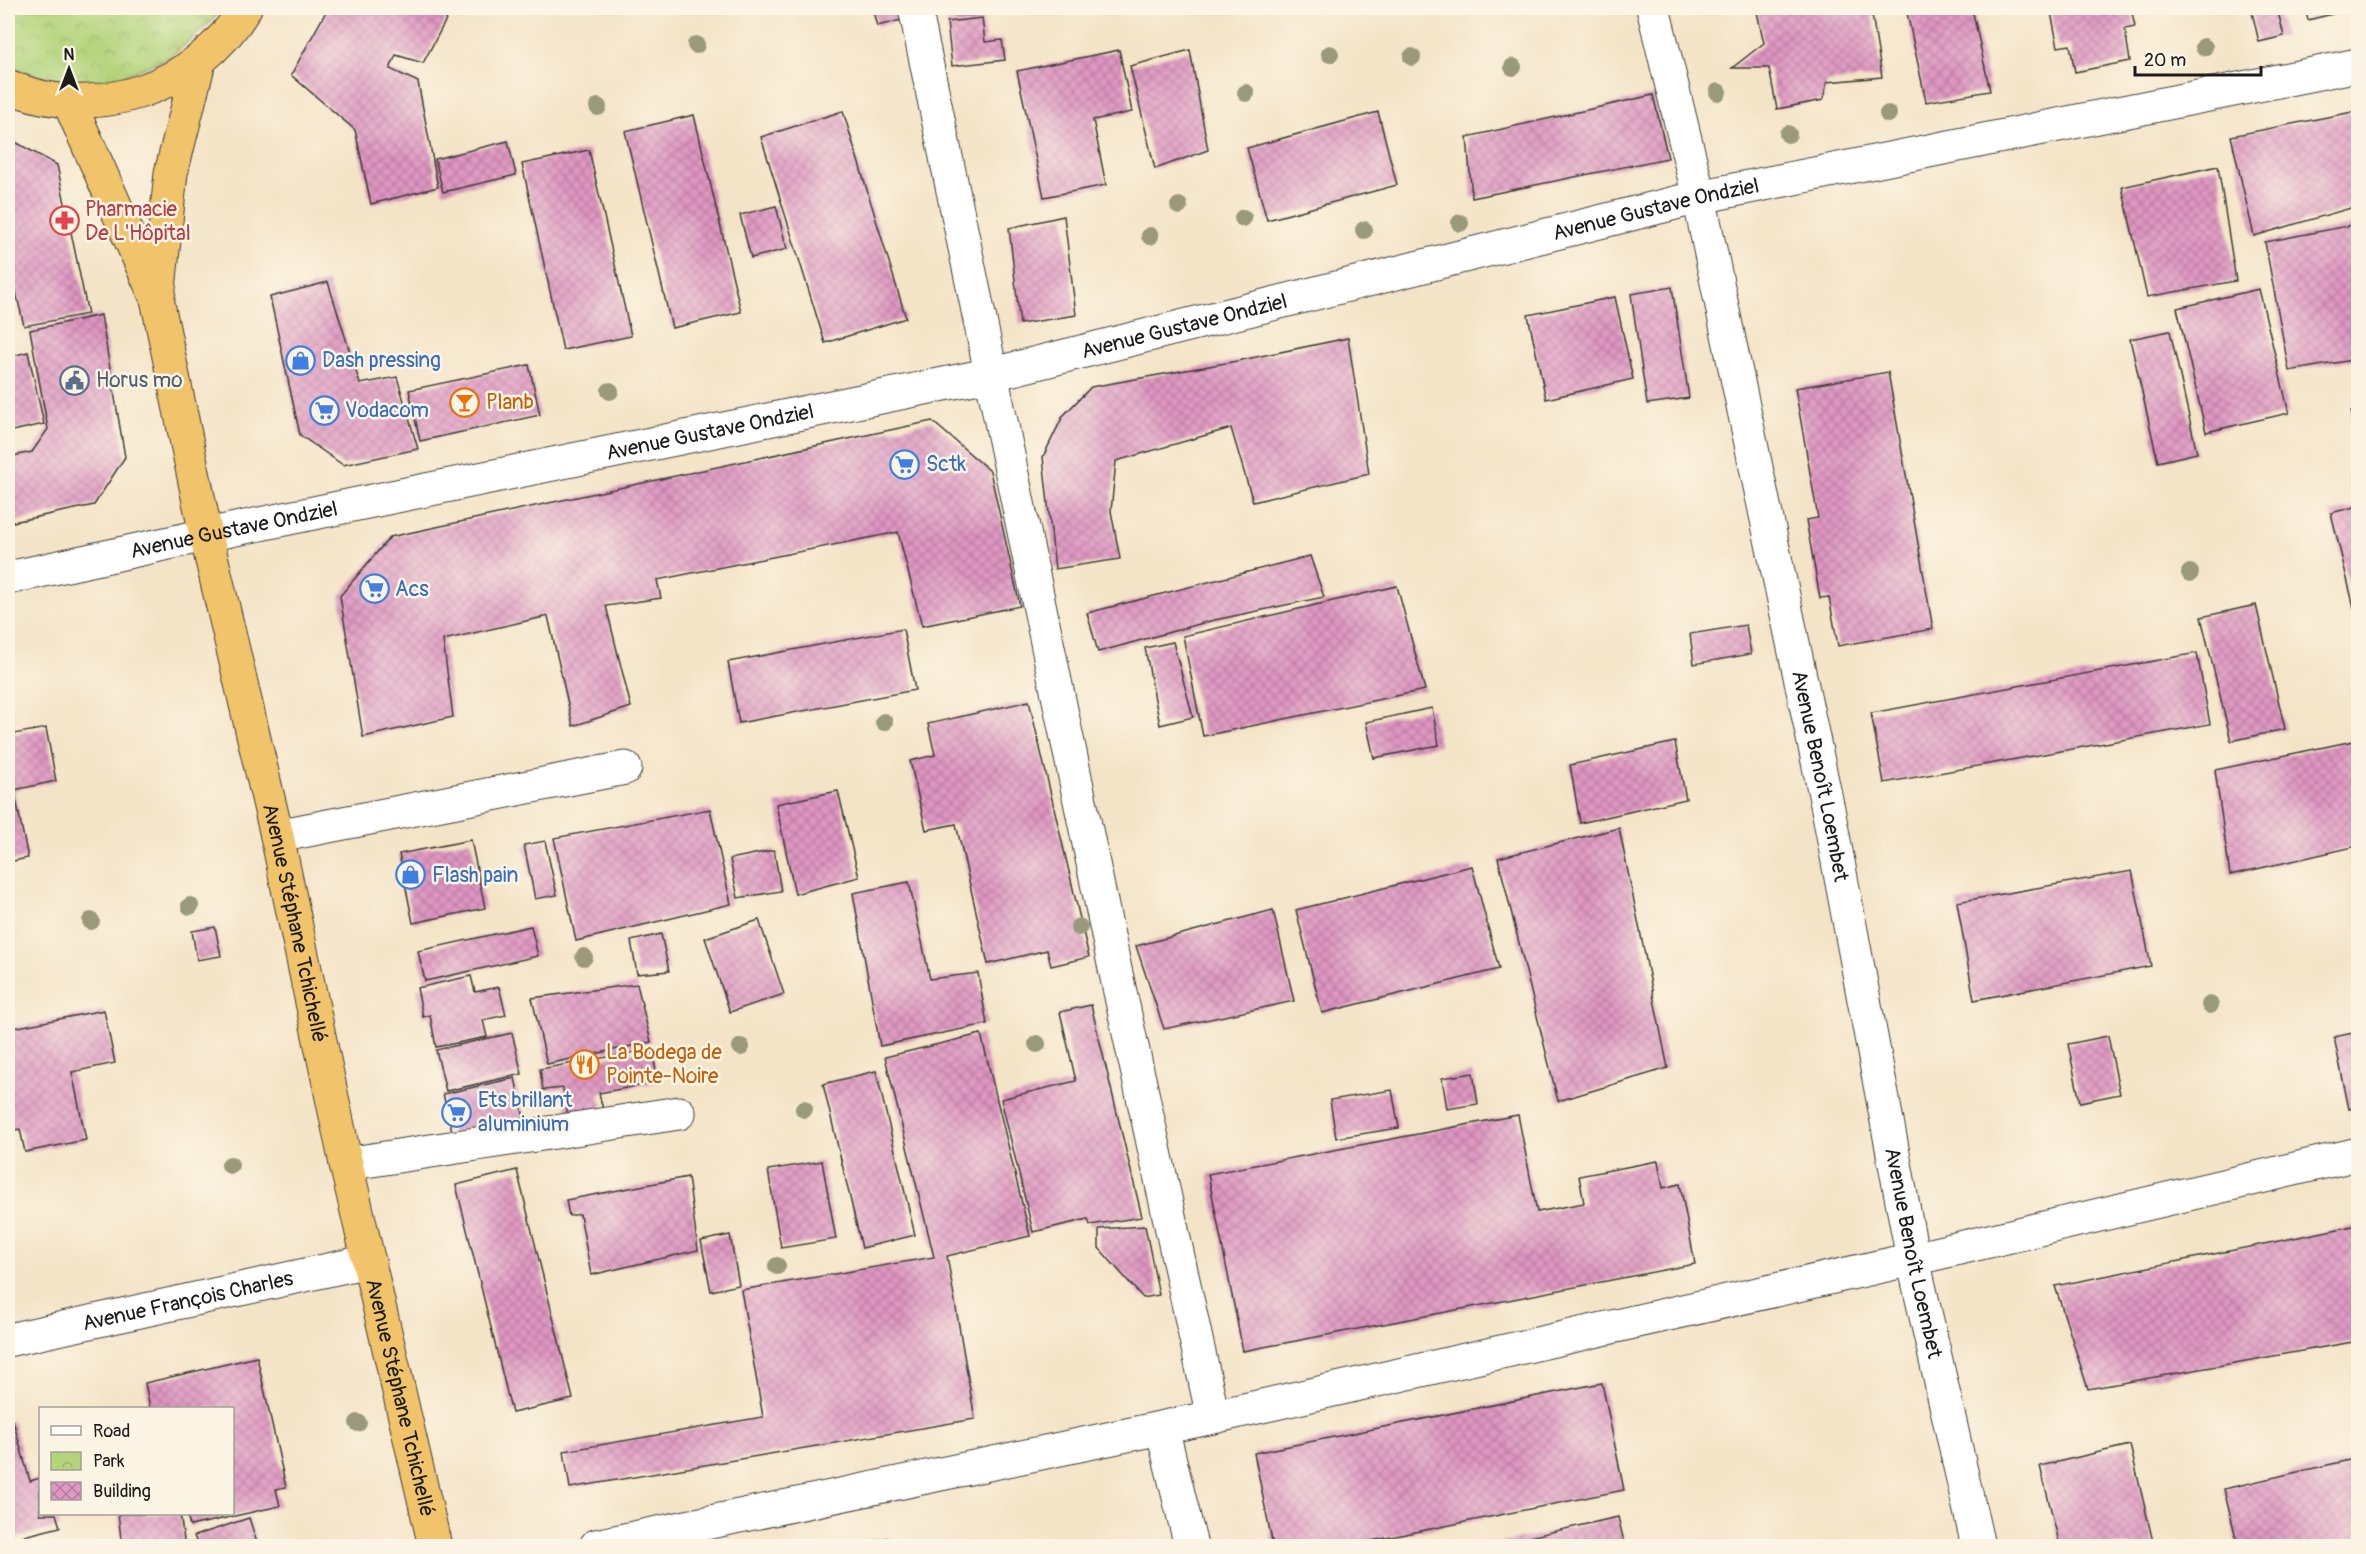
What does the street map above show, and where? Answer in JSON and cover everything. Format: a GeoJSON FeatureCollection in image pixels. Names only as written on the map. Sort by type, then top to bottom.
{"type":"FeatureCollection","features":[{"type":"Feature","properties":{"kind":"highway"},"geometry":{"type":"LineString","coordinates":[[8,86],[27,95],[69,102],[116,100],[159,86],[199,62],[233,29],[245,8]]}},
{"type":"Feature","properties":{"kind":"highway","name":"Avenue Stéphane Tchichellé"},"geometry":{"type":"LineString","coordinates":[[157,299],[171,173],[199,62]]}},
{"type":"Feature","properties":{"kind":"highway","name":"Avenue Stéphane Tchichellé"},"geometry":{"type":"LineString","coordinates":[[69,102],[157,299],[206,535],[277,836],[346,1164],[435,1546]]}},
{"type":"Feature","properties":{"kind":"street"},"geometry":{"type":"LineString","coordinates":[[915,8],[1115,969],[1213,1417]]}},
{"type":"Feature","properties":{"kind":"street","name":"Avenue Benoît Loembet"},"geometry":{"type":"LineString","coordinates":[[1653,8],[1699,197],[1828,809],[1912,1259],[1978,1546]]}},
{"type":"Feature","properties":{"kind":"street","name":"Avenue Gustave Ondziel"},"geometry":{"type":"LineString","coordinates":[[8,578],[206,535],[993,374],[1699,197],[2358,65]]}},
{"type":"Feature","properties":{"kind":"street"},"geometry":{"type":"LineString","coordinates":[[277,836],[625,768]]}},
{"type":"Feature","properties":{"kind":"street"},"geometry":{"type":"LineString","coordinates":[[346,1164],[679,1113]]}},
{"type":"Feature","properties":{"kind":"street"},"geometry":{"type":"LineString","coordinates":[[596,1546],[1213,1417],[1912,1259],[2358,1154]]}},
{"type":"Feature","properties":{"kind":"street","name":"Avenue François Charles"},"geometry":{"type":"LineString","coordinates":[[8,1340],[369,1261]]}},
{"type":"Feature","properties":{"kind":"street"},"geometry":{"type":"LineString","coordinates":[[1162,1428],[1191,1546]]}},
{"type":"Feature","properties":{"kind":"green space"},"geometry":{"type":"Polygon","coordinates":[[[8,8],[221,8],[213,20],[170,57],[117,79],[60,82],[8,67],[8,8]]]}},
{"type":"Feature","properties":{"kind":"building"},"geometry":{"type":"Polygon","coordinates":[[[328,8],[428,8],[447,18],[423,63],[396,55],[390,69],[418,82],[438,187],[371,204],[355,130],[291,75],[328,8]]]}},
{"type":"Feature","properties":{"kind":"building"},"geometry":{"type":"Polygon","coordinates":[[[872,8],[899,8],[902,20],[877,26],[872,8]]]}},
{"type":"Feature","properties":{"kind":"building"},"geometry":{"type":"Polygon","coordinates":[[[944,8],[972,8],[973,15],[946,15],[944,8]]]}},
{"type":"Feature","properties":{"kind":"building"},"geometry":{"type":"Polygon","coordinates":[[[1756,8],[1871,8],[1882,77],[1827,82],[1823,100],[1777,109],[1769,68],[1732,68],[1764,43],[1756,8]]]}},
{"type":"Feature","properties":{"kind":"building"},"geometry":{"type":"Polygon","coordinates":[[[1906,8],[1972,8],[1990,91],[1926,102],[1906,8]]]}},
{"type":"Feature","properties":{"kind":"building"},"geometry":{"type":"Polygon","coordinates":[[[2050,8],[2131,8],[2135,27],[2125,29],[2130,61],[2075,72],[2070,45],[2058,47],[2050,8]]]}},
{"type":"Feature","properties":{"kind":"building"},"geometry":{"type":"Polygon","coordinates":[[[2251,8],[2277,8],[2284,36],[2259,42],[2251,8]]]}},
{"type":"Feature","properties":{"kind":"building"},"geometry":{"type":"Polygon","coordinates":[[[2305,8],[2356,8],[2308,20],[2305,8]]]}},
{"type":"Feature","properties":{"kind":"building"},"geometry":{"type":"Polygon","coordinates":[[[982,18],[985,42],[1002,40],[1005,60],[952,66],[947,22],[982,18]]]}},
{"type":"Feature","properties":{"kind":"building"},"geometry":{"type":"Polygon","coordinates":[[[1119,50],[1132,112],[1093,120],[1106,185],[1044,197],[1017,71],[1119,50]]]}},
{"type":"Feature","properties":{"kind":"building"},"geometry":{"type":"Polygon","coordinates":[[[1190,50],[1208,150],[1155,169],[1130,66],[1190,50]]]}},
{"type":"Feature","properties":{"kind":"building"},"geometry":{"type":"Polygon","coordinates":[[[1653,95],[1668,158],[1472,198],[1467,137],[1653,95]]]}},
{"type":"Feature","properties":{"kind":"building"},"geometry":{"type":"Polygon","coordinates":[[[843,111],[906,318],[825,343],[761,137],[843,111]]]}},
{"type":"Feature","properties":{"kind":"building"},"geometry":{"type":"Polygon","coordinates":[[[2358,111],[2358,206],[2254,236],[2231,136],[2358,111]]]}},
{"type":"Feature","properties":{"kind":"building"},"geometry":{"type":"Polygon","coordinates":[[[1378,112],[1397,185],[1267,220],[1247,148],[1378,112]]]}},
{"type":"Feature","properties":{"kind":"building"},"geometry":{"type":"Polygon","coordinates":[[[694,115],[741,312],[672,328],[625,131],[694,115]]]}},
{"type":"Feature","properties":{"kind":"building"},"geometry":{"type":"Polygon","coordinates":[[[8,138],[57,165],[88,314],[24,326],[8,258],[8,138]]]}},
{"type":"Feature","properties":{"kind":"building"},"geometry":{"type":"Polygon","coordinates":[[[508,141],[516,175],[443,192],[435,159],[508,141]]]}},
{"type":"Feature","properties":{"kind":"building"},"geometry":{"type":"Polygon","coordinates":[[[589,150],[631,336],[563,350],[522,164],[589,150]]]}},
{"type":"Feature","properties":{"kind":"building"},"geometry":{"type":"Polygon","coordinates":[[[2218,166],[2236,281],[2147,297],[2122,187],[2218,166]]]}},
{"type":"Feature","properties":{"kind":"building"},"geometry":{"type":"Polygon","coordinates":[[[776,206],[787,249],[751,258],[740,215],[776,206]]]}},
{"type":"Feature","properties":{"kind":"building"},"geometry":{"type":"Polygon","coordinates":[[[1064,216],[1076,315],[1020,324],[1009,228],[1064,216]]]}},
{"type":"Feature","properties":{"kind":"building"},"geometry":{"type":"Polygon","coordinates":[[[2358,224],[2358,359],[2289,371],[2265,242],[2358,224]]]}},
{"type":"Feature","properties":{"kind":"building"},"geometry":{"type":"Polygon","coordinates":[[[328,282],[360,384],[397,377],[418,449],[343,465],[300,435],[270,297],[328,282]]]}},
{"type":"Feature","properties":{"kind":"building"},"geometry":{"type":"Polygon","coordinates":[[[1672,287],[1689,398],[1647,404],[1631,294],[1672,287]]]}},
{"type":"Feature","properties":{"kind":"building"},"geometry":{"type":"Polygon","coordinates":[[[2259,289],[2289,413],[2206,432],[2177,308],[2259,289]]]}},
{"type":"Feature","properties":{"kind":"building"},"geometry":{"type":"Polygon","coordinates":[[[1615,297],[1633,379],[1546,399],[1528,315],[1615,297]]]}},
{"type":"Feature","properties":{"kind":"building","name":"Horus mo"},"geometry":{"type":"Polygon","coordinates":[[[101,315],[125,457],[94,505],[8,523],[8,457],[32,452],[48,429],[30,330],[101,315]]]}},
{"type":"Feature","properties":{"kind":"building"},"geometry":{"type":"Polygon","coordinates":[[[2170,331],[2197,453],[2158,462],[2130,339],[2170,331]]]}},
{"type":"Feature","properties":{"kind":"building"},"geometry":{"type":"Polygon","coordinates":[[[1348,338],[1369,474],[1253,502],[1231,428],[1116,461],[1111,511],[1120,559],[1055,569],[1043,457],[1063,416],[1091,387],[1237,361],[1348,338]]]}},
{"type":"Feature","properties":{"kind":"building"},"geometry":{"type":"Polygon","coordinates":[[[28,352],[44,424],[8,432],[8,357],[28,352]]]}},
{"type":"Feature","properties":{"kind":"building"},"geometry":{"type":"Polygon","coordinates":[[[529,365],[540,415],[420,441],[409,390],[529,365]]]}},
{"type":"Feature","properties":{"kind":"building"},"geometry":{"type":"Polygon","coordinates":[[[1888,372],[1933,629],[1838,646],[1829,597],[1820,598],[1806,520],[1818,518],[1795,388],[1888,372]]]}},
{"type":"Feature","properties":{"kind":"building"},"geometry":{"type":"Polygon","coordinates":[[[2358,410],[2358,440],[2351,411],[2358,410]]]}},
{"type":"Feature","properties":{"kind":"building"},"geometry":{"type":"Polygon","coordinates":[[[932,421],[990,471],[1020,606],[922,626],[898,532],[657,580],[661,598],[606,606],[631,707],[573,726],[548,616],[443,640],[453,717],[363,737],[340,596],[390,537],[932,421]]]}},
{"type":"Feature","properties":{"kind":"building"},"geometry":{"type":"Polygon","coordinates":[[[2358,506],[2358,624],[2331,513],[2358,506]]]}},
{"type":"Feature","properties":{"kind":"building"},"geometry":{"type":"Polygon","coordinates":[[[1310,556],[1324,597],[1210,621],[1098,652],[1087,613],[1310,556]]]}},
{"type":"Feature","properties":{"kind":"building"},"geometry":{"type":"Polygon","coordinates":[[[1397,586],[1425,690],[1203,736],[1183,636],[1397,586]]]}},
{"type":"Feature","properties":{"kind":"building"},"geometry":{"type":"Polygon","coordinates":[[[2256,605],[2285,729],[2231,741],[2201,617],[2256,605]]]}},
{"type":"Feature","properties":{"kind":"building"},"geometry":{"type":"Polygon","coordinates":[[[1746,625],[1751,654],[1694,664],[1690,634],[1746,625]]]}},
{"type":"Feature","properties":{"kind":"building"},"geometry":{"type":"Polygon","coordinates":[[[903,629],[915,690],[739,723],[728,662],[903,629]]]}},
{"type":"Feature","properties":{"kind":"building"},"geometry":{"type":"Polygon","coordinates":[[[1173,642],[1193,717],[1160,725],[1145,648],[1173,642]]]}},
{"type":"Feature","properties":{"kind":"building"},"geometry":{"type":"Polygon","coordinates":[[[2197,653],[2210,724],[1884,783],[1871,713],[2197,653]]]}},
{"type":"Feature","properties":{"kind":"building"},"geometry":{"type":"Polygon","coordinates":[[[1029,701],[1089,957],[1051,966],[1047,950],[988,964],[956,824],[926,830],[910,761],[935,755],[928,724],[1029,701]]]}},
{"type":"Feature","properties":{"kind":"building"},"geometry":{"type":"Polygon","coordinates":[[[1432,708],[1439,745],[1374,758],[1366,722],[1432,708]]]}},
{"type":"Feature","properties":{"kind":"building"},"geometry":{"type":"Polygon","coordinates":[[[46,728],[56,781],[14,790],[28,858],[8,862],[8,735],[46,728]]]}},
{"type":"Feature","properties":{"kind":"building"},"geometry":{"type":"Polygon","coordinates":[[[2358,740],[2358,846],[2230,875],[2215,770],[2358,740]]]}},
{"type":"Feature","properties":{"kind":"building"},"geometry":{"type":"Polygon","coordinates":[[[1675,742],[1686,799],[1580,823],[1570,765],[1675,742]]]}},
{"type":"Feature","properties":{"kind":"building"},"geometry":{"type":"Polygon","coordinates":[[[838,791],[859,877],[795,894],[776,804],[838,791]]]}},
{"type":"Feature","properties":{"kind":"building"},"geometry":{"type":"Polygon","coordinates":[[[710,809],[731,904],[576,941],[554,838],[710,809]]]}},
{"type":"Feature","properties":{"kind":"building"},"geometry":{"type":"Polygon","coordinates":[[[1619,828],[1668,1068],[1558,1101],[1498,858],[1619,828]]]}},
{"type":"Feature","properties":{"kind":"building"},"geometry":{"type":"Polygon","coordinates":[[[471,840],[485,908],[413,923],[399,854],[471,840]]]}},
{"type":"Feature","properties":{"kind":"building"},"geometry":{"type":"Polygon","coordinates":[[[545,841],[557,895],[535,899],[524,845],[545,841]]]}},
{"type":"Feature","properties":{"kind":"building"},"geometry":{"type":"Polygon","coordinates":[[[774,850],[781,891],[738,898],[730,859],[774,850]]]}},
{"type":"Feature","properties":{"kind":"building"},"geometry":{"type":"Polygon","coordinates":[[[1472,866],[1499,969],[1322,1013],[1296,910],[1472,866]]]}},
{"type":"Feature","properties":{"kind":"building"},"geometry":{"type":"Polygon","coordinates":[[[2132,871],[2151,966],[1974,1000],[1957,902],[2132,871]]]}},
{"type":"Feature","properties":{"kind":"building"},"geometry":{"type":"Polygon","coordinates":[[[909,882],[930,979],[978,973],[987,1024],[880,1046],[853,893],[909,882]]]}},
{"type":"Feature","properties":{"kind":"building"},"geometry":{"type":"Polygon","coordinates":[[[1273,910],[1294,1001],[1164,1029],[1136,946],[1273,910]]]}},
{"type":"Feature","properties":{"kind":"building"},"geometry":{"type":"Polygon","coordinates":[[[759,920],[784,994],[730,1012],[705,938],[759,920]]]}},
{"type":"Feature","properties":{"kind":"building"},"geometry":{"type":"Polygon","coordinates":[[[531,926],[538,956],[425,981],[418,951],[531,926]]]}},
{"type":"Feature","properties":{"kind":"building"},"geometry":{"type":"Polygon","coordinates":[[[215,927],[221,956],[197,960],[192,931],[215,927]]]}},
{"type":"Feature","properties":{"kind":"building"},"geometry":{"type":"Polygon","coordinates":[[[661,934],[669,971],[637,974],[631,941],[661,934]]]}},
{"type":"Feature","properties":{"kind":"building"},"geometry":{"type":"Polygon","coordinates":[[[471,976],[475,992],[499,987],[506,1015],[483,1020],[487,1037],[436,1047],[430,1015],[423,1017],[417,988],[471,976]]]}},
{"type":"Feature","properties":{"kind":"building"},"geometry":{"type":"Polygon","coordinates":[[[637,984],[651,1042],[547,1064],[532,998],[637,984]]]}},
{"type":"Feature","properties":{"kind":"building"},"geometry":{"type":"Polygon","coordinates":[[[1091,1005],[1142,1217],[1090,1225],[1088,1219],[1033,1232],[1001,1099],[1076,1081],[1060,1012],[1091,1005]]]}},
{"type":"Feature","properties":{"kind":"building"},"geometry":{"type":"Polygon","coordinates":[[[104,1010],[115,1063],[72,1072],[86,1140],[25,1152],[20,1129],[8,1131],[8,1029],[104,1010]]]}},
{"type":"Feature","properties":{"kind":"building"},"geometry":{"type":"Polygon","coordinates":[[[2358,1032],[2358,1107],[2349,1109],[2334,1037],[2358,1032]]]}},
{"type":"Feature","properties":{"kind":"building"},"geometry":{"type":"Polygon","coordinates":[[[512,1033],[522,1074],[446,1091],[436,1050],[512,1033]]]}},
{"type":"Feature","properties":{"kind":"building"},"geometry":{"type":"Polygon","coordinates":[[[981,1034],[1030,1236],[947,1256],[975,1419],[570,1488],[564,1451],[763,1417],[741,1290],[934,1257],[885,1057],[981,1034]]]}},
{"type":"Feature","properties":{"kind":"building"},"geometry":{"type":"Polygon","coordinates":[[[2108,1036],[2120,1094],[2080,1102],[2068,1044],[2108,1036]]]}},
{"type":"Feature","properties":{"kind":"building"},"geometry":{"type":"Polygon","coordinates":[[[652,1049],[658,1082],[599,1093],[603,1110],[568,1116],[563,1088],[543,1090],[540,1069],[652,1049]]]}},
{"type":"Feature","properties":{"kind":"building"},"geometry":{"type":"Polygon","coordinates":[[[876,1071],[915,1235],[862,1248],[823,1084],[876,1071]]]}},
{"type":"Feature","properties":{"kind":"building"},"geometry":{"type":"Polygon","coordinates":[[[1473,1073],[1478,1104],[1447,1109],[1442,1078],[1473,1073]]]}},
{"type":"Feature","properties":{"kind":"building"},"geometry":{"type":"Polygon","coordinates":[[[515,1078],[524,1118],[453,1135],[443,1094],[515,1078]]]}},
{"type":"Feature","properties":{"kind":"building"},"geometry":{"type":"Polygon","coordinates":[[[1392,1090],[1399,1128],[1336,1138],[1330,1100],[1392,1090]]]}},
{"type":"Feature","properties":{"kind":"building"},"geometry":{"type":"Polygon","coordinates":[[[1518,1115],[1537,1212],[1584,1203],[1579,1176],[1658,1161],[1663,1188],[1680,1184],[1695,1264],[1243,1351],[1208,1174],[1518,1115]]]}},
{"type":"Feature","properties":{"kind":"building"},"geometry":{"type":"Polygon","coordinates":[[[822,1161],[836,1239],[781,1248],[768,1170],[822,1161]]]}},
{"type":"Feature","properties":{"kind":"building"},"geometry":{"type":"Polygon","coordinates":[[[517,1170],[573,1399],[512,1413],[456,1185],[517,1170]]]}},
{"type":"Feature","properties":{"kind":"building"},"geometry":{"type":"Polygon","coordinates":[[[688,1177],[698,1250],[591,1275],[580,1214],[569,1216],[566,1200],[688,1177]]]}},
{"type":"Feature","properties":{"kind":"building"},"geometry":{"type":"Polygon","coordinates":[[[2358,1225],[2358,1341],[2088,1389],[2055,1286],[2358,1225]]]}},
{"type":"Feature","properties":{"kind":"building"},"geometry":{"type":"Polygon","coordinates":[[[1145,1226],[1159,1295],[1143,1298],[1099,1248],[1099,1229],[1145,1226]]]}},
{"type":"Feature","properties":{"kind":"building"},"geometry":{"type":"Polygon","coordinates":[[[730,1235],[739,1285],[711,1291],[701,1241],[730,1235]]]}},
{"type":"Feature","properties":{"kind":"building"},"geometry":{"type":"Polygon","coordinates":[[[257,1357],[286,1487],[276,1489],[280,1506],[190,1526],[187,1515],[234,1515],[234,1407],[150,1407],[145,1383],[257,1357]]]}},
{"type":"Feature","properties":{"kind":"building"},"geometry":{"type":"Polygon","coordinates":[[[1602,1383],[1624,1490],[1346,1546],[1273,1546],[1254,1453],[1602,1383]]]}},
{"type":"Feature","properties":{"kind":"building"},"geometry":{"type":"Polygon","coordinates":[[[13,1421],[30,1481],[39,1478],[39,1515],[56,1515],[60,1527],[8,1540],[8,1422],[13,1421]]]}},
{"type":"Feature","properties":{"kind":"building"},"geometry":{"type":"Polygon","coordinates":[[[2130,1445],[2154,1546],[2060,1546],[2040,1466],[2130,1445]]]}},
{"type":"Feature","properties":{"kind":"building"},"geometry":{"type":"Polygon","coordinates":[[[2358,1458],[2358,1546],[2238,1546],[2224,1489],[2358,1458]]]}},
{"type":"Feature","properties":{"kind":"building"},"geometry":{"type":"Polygon","coordinates":[[[118,1515],[180,1515],[185,1546],[122,1546],[118,1515]]]}},
{"type":"Feature","properties":{"kind":"building"},"geometry":{"type":"Polygon","coordinates":[[[1618,1517],[1625,1546],[1489,1546],[1618,1517]]]}},
{"type":"Feature","properties":{"kind":"building"},"geometry":{"type":"Polygon","coordinates":[[[249,1518],[258,1546],[198,1546],[194,1536],[249,1518]]]}},
{"type":"Feature","properties":{"kind":"building"},"geometry":{"type":"Polygon","coordinates":[[[888,1538],[890,1546],[854,1546],[854,1545],[888,1538]]]}},
{"type":"Feature","properties":{"kind":"place","name":"Pharmacie De L'Hôpital"},"geometry":{"type":"Point","coordinates":[64,221]}},
{"type":"Feature","properties":{"kind":"place","name":"Dash pressing"},"geometry":{"type":"Point","coordinates":[301,360]}},
{"type":"Feature","properties":{"kind":"place","name":"Horus mo"},"geometry":{"type":"Point","coordinates":[75,380]}},
{"type":"Feature","properties":{"kind":"place","name":"Planb"},"geometry":{"type":"Point","coordinates":[465,402]}},
{"type":"Feature","properties":{"kind":"place","name":"Vodacom"},"geometry":{"type":"Point","coordinates":[324,410]}},
{"type":"Feature","properties":{"kind":"place","name":"Sctk"},"geometry":{"type":"Point","coordinates":[905,464]}},
{"type":"Feature","properties":{"kind":"place","name":"Acs"},"geometry":{"type":"Point","coordinates":[374,589]}},
{"type":"Feature","properties":{"kind":"place","name":"Flash pain"},"geometry":{"type":"Point","coordinates":[411,875]}},
{"type":"Feature","properties":{"kind":"place","name":"La Bodega de Pointe-Noire"},"geometry":{"type":"Point","coordinates":[585,1064]}},
{"type":"Feature","properties":{"kind":"place","name":"Ets brillant aluminium"},"geometry":{"type":"Point","coordinates":[457,1112]}}]}
